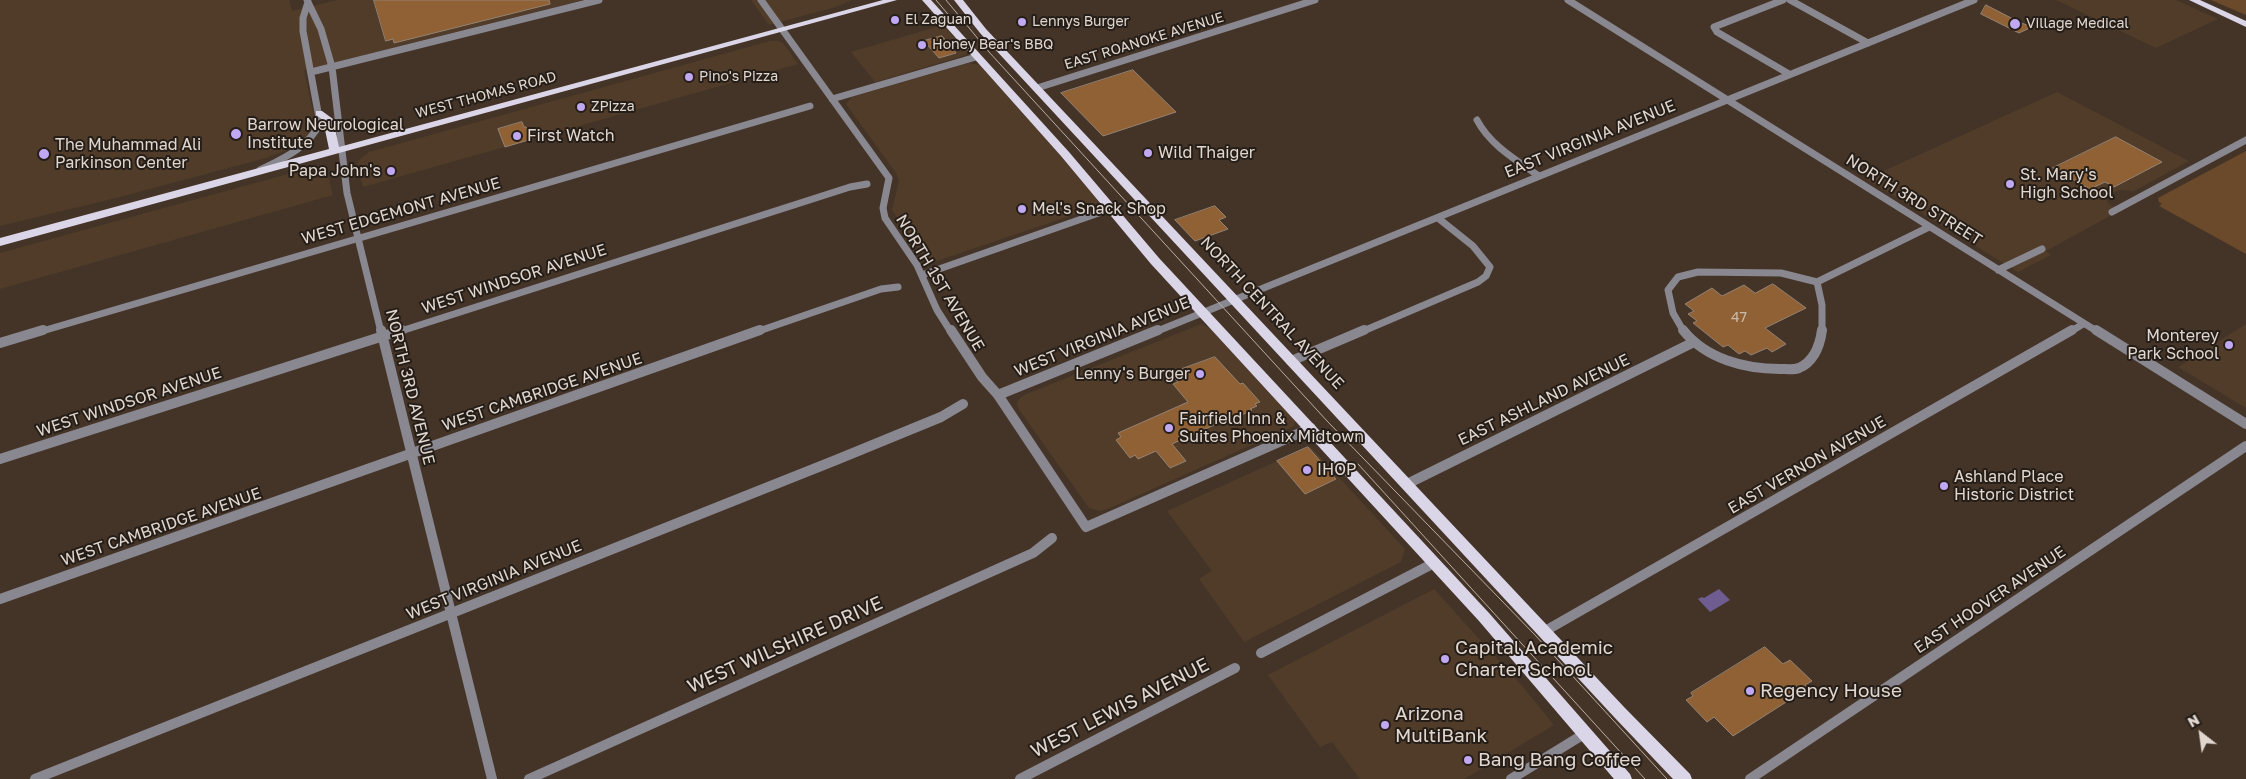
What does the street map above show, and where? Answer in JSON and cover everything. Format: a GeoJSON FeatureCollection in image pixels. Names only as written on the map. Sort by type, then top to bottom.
{"type":"FeatureCollection","features":[{"type":"Feature","properties":{"kind":"main road","name":"WEST THOMAS ROAD"},"geometry":{"type":"LineString","coordinates":[[0,242],[893,0]]}},
{"type":"Feature","properties":{"kind":"main road"},"geometry":{"type":"LineString","coordinates":[[926,0],[1064,154],[1110,209],[1434,563],[1624,779]]}},
{"type":"Feature","properties":{"kind":"main road","name":"NORTH CENTRAL AVENUE"},"geometry":{"type":"LineString","coordinates":[[958,0],[983,31],[1233,300],[1684,779]]}},
{"type":"Feature","properties":{"kind":"main road"},"geometry":{"type":"LineString","coordinates":[[2193,0],[2246,24]]}},
{"type":"Feature","properties":{"kind":"main road"},"geometry":{"type":"LineString","coordinates":[[319,113],[328,119],[338,151]]}},
{"type":"Feature","properties":{"kind":"street"},"geometry":{"type":"LineString","coordinates":[[311,72],[599,0]]}},
{"type":"Feature","properties":{"kind":"street","name":"NORTH 1ST AVENUE"},"geometry":{"type":"LineString","coordinates":[[761,0],[889,178],[890,187],[882,210],[885,218],[922,275],[933,302],[982,377],[998,395],[1086,527],[1311,428]]}},
{"type":"Feature","properties":{"kind":"street","name":"EAST ROANOKE AVENUE"},"geometry":{"type":"LineString","coordinates":[[1037,88],[1315,0]]}},
{"type":"Feature","properties":{"kind":"street","name":"NORTH 3RD STREET"},"geometry":{"type":"LineString","coordinates":[[1568,0],[2246,424]]}},
{"type":"Feature","properties":{"kind":"street"},"geometry":{"type":"LineString","coordinates":[[1783,0],[1714,27],[1717,32],[1789,74]]}},
{"type":"Feature","properties":{"kind":"street"},"geometry":{"type":"LineString","coordinates":[[1790,0],[1868,43]]}},
{"type":"Feature","properties":{"kind":"street","name":"EAST VIRGINIA AVENUE"},"geometry":{"type":"LineString","coordinates":[[1218,306],[1974,0]]}},
{"type":"Feature","properties":{"kind":"street","name":"NORTH 3RD AVENUE"},"geometry":{"type":"LineString","coordinates":[[310,1],[321,29],[332,67],[338,151],[357,238],[492,779]]}},
{"type":"Feature","properties":{"kind":"street","name":"NORTH 3RD AVENUE"},"geometry":{"type":"LineString","coordinates":[[256,173],[312,139],[320,123],[303,31],[303,18],[310,1]]}},
{"type":"Feature","properties":{"kind":"street"},"geometry":{"type":"LineString","coordinates":[[832,99],[976,57]]}},
{"type":"Feature","properties":{"kind":"street","name":"WEST EDGEMONT AVENUE"},"geometry":{"type":"LineString","coordinates":[[0,343],[810,106]]}},
{"type":"Feature","properties":{"kind":"street"},"geometry":{"type":"LineString","coordinates":[[1477,120],[1479,128],[1487,136],[1540,176]]}},
{"type":"Feature","properties":{"kind":"street"},"geometry":{"type":"LineString","coordinates":[[2112,212],[2246,140]]}},
{"type":"Feature","properties":{"kind":"street","name":"WEST WINDSOR AVENUE"},"geometry":{"type":"LineString","coordinates":[[0,460],[850,187],[867,184]]}},
{"type":"Feature","properties":{"kind":"street"},"geometry":{"type":"LineString","coordinates":[[922,275],[1110,209]]}},
{"type":"Feature","properties":{"kind":"street"},"geometry":{"type":"LineString","coordinates":[[1291,361],[1478,282],[1486,276],[1490,267],[1484,257],[1438,218]]}},
{"type":"Feature","properties":{"kind":"street"},"geometry":{"type":"LineString","coordinates":[[1816,282],[1824,316],[1823,330],[1815,354],[1798,368],[1774,369],[1741,365],[1715,355],[1694,342],[1679,326],[1670,308],[1668,290],[1678,277],[1698,272],[1781,273],[1816,282],[1929,227]]}},
{"type":"Feature","properties":{"kind":"street"},"geometry":{"type":"LineString","coordinates":[[1998,270],[2042,249]]}},
{"type":"Feature","properties":{"kind":"street","name":"WEST CAMBRIDGE AVENUE"},"geometry":{"type":"LineString","coordinates":[[0,599],[872,292],[898,287]]}},
{"type":"Feature","properties":{"kind":"street","name":"WEST VIRGINIA AVENUE"},"geometry":{"type":"LineString","coordinates":[[998,395],[1218,306]]}},
{"type":"Feature","properties":{"kind":"street","name":"EAST VERNON AVENUE"},"geometry":{"type":"LineString","coordinates":[[1545,631],[2084,324]]}},
{"type":"Feature","properties":{"kind":"street","name":"EAST ASHLAND AVENUE"},"geometry":{"type":"LineString","coordinates":[[1407,484],[1694,342]]}},
{"type":"Feature","properties":{"kind":"street","name":"WEST VIRGINIA AVENUE"},"geometry":{"type":"LineString","coordinates":[[35,779],[836,460],[941,417],[963,404]]}},
{"type":"Feature","properties":{"kind":"street","name":"EAST HOOVER AVENUE"},"geometry":{"type":"LineString","coordinates":[[1750,779],[2246,446]]}},
{"type":"Feature","properties":{"kind":"street","name":"WEST WILSHIRE DRIVE"},"geometry":{"type":"LineString","coordinates":[[528,779],[1033,553],[1052,538]]}},
{"type":"Feature","properties":{"kind":"street"},"geometry":{"type":"LineString","coordinates":[[1261,653],[1434,563]]}},
{"type":"Feature","properties":{"kind":"street","name":"WEST LEWIS AVENUE"},"geometry":{"type":"LineString","coordinates":[[1020,779],[1235,668]]}},
{"type":"Feature","properties":{"kind":"street"},"geometry":{"type":"LineString","coordinates":[[1511,779],[1584,734]]}},
{"type":"Feature","properties":{"kind":"shaded area"},"geometry":{"type":"Polygon","coordinates":[[[0,0],[289,0],[292,11],[338,0],[583,0],[304,70],[314,117],[314,128],[304,142],[266,158],[116,198],[0,226],[0,0]]]}},
{"type":"Feature","properties":{"kind":"shaded area"},"geometry":{"type":"Polygon","coordinates":[[[751,0],[852,0],[836,7],[769,25],[751,0]]]}},
{"type":"Feature","properties":{"kind":"shaded area"},"geometry":{"type":"Polygon","coordinates":[[[2056,0],[2176,0],[2218,19],[2156,48],[2056,0]]]}},
{"type":"Feature","properties":{"kind":"shaded area"},"geometry":{"type":"Polygon","coordinates":[[[2211,0],[2246,0],[2246,15],[2211,0]]]}},
{"type":"Feature","properties":{"kind":"shaded area"},"geometry":{"type":"Polygon","coordinates":[[[943,25],[967,51],[966,55],[875,82],[851,52],[943,25]]]}},
{"type":"Feature","properties":{"kind":"shaded area"},"geometry":{"type":"Polygon","coordinates":[[[770,41],[783,43],[798,64],[363,187],[357,162],[369,152],[770,41]]]}},
{"type":"Feature","properties":{"kind":"shaded area"},"geometry":{"type":"Polygon","coordinates":[[[969,63],[980,65],[1069,163],[1098,201],[1096,207],[931,263],[927,261],[892,210],[899,181],[896,173],[846,104],[852,97],[969,63]]]}},
{"type":"Feature","properties":{"kind":"shaded area","name":"St. Mary's High School"},"geometry":{"type":"Polygon","coordinates":[[[2057,92],[2189,161],[2134,191],[2121,190],[2108,194],[2106,197],[2108,203],[2119,211],[2046,251],[2051,255],[2018,272],[1866,179],[2057,92]]]}},
{"type":"Feature","properties":{"kind":"shaded area"},"geometry":{"type":"Polygon","coordinates":[[[2246,151],[2246,254],[2159,206],[2162,204],[2158,198],[2246,151]]]}},
{"type":"Feature","properties":{"kind":"shaded area"},"geometry":{"type":"Polygon","coordinates":[[[317,166],[326,168],[333,195],[0,289],[0,253],[317,166]]]}},
{"type":"Feature","properties":{"kind":"shaded area"},"geometry":{"type":"Polygon","coordinates":[[[1201,324],[1212,329],[1296,417],[1294,426],[1112,507],[1101,511],[1089,508],[1018,408],[1019,399],[1024,395],[1201,324]]]}},
{"type":"Feature","properties":{"kind":"shaded area","name":"Monterey Park School"},"geometry":{"type":"Polygon","coordinates":[[[2246,324],[2246,408],[2178,367],[2246,324]]]}},
{"type":"Feature","properties":{"kind":"shaded area"},"geometry":{"type":"Polygon","coordinates":[[[1310,446],[1405,549],[1401,562],[1244,642],[1199,579],[1212,571],[1167,511],[1310,446]]]}},
{"type":"Feature","properties":{"kind":"shaded area"},"geometry":{"type":"Polygon","coordinates":[[[1434,589],[1523,687],[1554,725],[1464,779],[1360,779],[1332,742],[1320,747],[1268,675],[1434,589]]]}},
{"type":"Feature","properties":{"kind":"shaded area"},"geometry":{"type":"Polygon","coordinates":[[[1719,589],[1730,600],[1710,612],[1698,599],[1704,598],[1719,589]]]}},
{"type":"Feature","properties":{"kind":"building"},"geometry":{"type":"Polygon","coordinates":[[[374,0],[549,0],[550,4],[394,43],[393,39],[386,41],[374,0]]]}},
{"type":"Feature","properties":{"kind":"building","name":"Village Medical"},"geometry":{"type":"Polygon","coordinates":[[[1986,5],[2032,27],[2019,33],[1981,14],[1986,5]]]}},
{"type":"Feature","properties":{"kind":"building"},"geometry":{"type":"Polygon","coordinates":[[[942,36],[956,53],[939,58],[924,41],[942,36]]]}},
{"type":"Feature","properties":{"kind":"building"},"geometry":{"type":"Polygon","coordinates":[[[1133,70],[1176,112],[1103,136],[1061,93],[1133,70]]]}},
{"type":"Feature","properties":{"kind":"building","name":"First Watch"},"geometry":{"type":"Polygon","coordinates":[[[522,122],[532,139],[505,147],[498,129],[522,122]]]}},
{"type":"Feature","properties":{"kind":"building"},"geometry":{"type":"Polygon","coordinates":[[[2116,137],[2162,162],[2114,187],[2105,182],[2090,189],[2053,168],[2116,137]]]}},
{"type":"Feature","properties":{"kind":"building"},"geometry":{"type":"Polygon","coordinates":[[[1215,206],[1226,217],[1219,220],[1228,229],[1195,241],[1175,220],[1215,206]]]}},
{"type":"Feature","properties":{"kind":"building"},"geometry":{"type":"Polygon","coordinates":[[[1773,284],[1806,308],[1765,328],[1786,344],[1772,352],[1767,348],[1751,355],[1745,351],[1739,354],[1728,345],[1723,347],[1693,323],[1697,321],[1688,314],[1694,311],[1685,304],[1712,288],[1722,296],[1744,285],[1755,293],[1773,284]]]}},
{"type":"Feature","properties":{"kind":"building","name":"Fairfield Inn & Suites Phoenix Midtown"},"geometry":{"type":"Polygon","coordinates":[[[1215,357],[1260,402],[1255,404],[1257,406],[1225,423],[1223,421],[1172,444],[1186,461],[1170,468],[1156,451],[1138,459],[1135,455],[1130,458],[1116,440],[1121,437],[1118,433],[1188,402],[1173,384],[1178,382],[1173,377],[1184,372],[1182,369],[1215,357]]]}},
{"type":"Feature","properties":{"kind":"building","name":"IHOP"},"geometry":{"type":"Polygon","coordinates":[[[1308,447],[1336,479],[1305,494],[1277,461],[1308,447]]]}},
{"type":"Feature","properties":{"kind":"building","name":"Regency House"},"geometry":{"type":"Polygon","coordinates":[[[1765,647],[1783,664],[1790,660],[1812,681],[1805,685],[1808,688],[1733,736],[1714,717],[1707,722],[1686,700],[1693,696],[1691,693],[1765,647]]]}},
{"type":"Feature","properties":{"kind":"tram line"},"geometry":{"type":"LineString","coordinates":[[936,0],[952,19]]}},
{"type":"Feature","properties":{"kind":"tram line"},"geometry":{"type":"LineString","coordinates":[[946,0],[989,52],[1328,422],[1535,635],[1667,779]]}},
{"type":"Feature","properties":{"kind":"tram line"},"geometry":{"type":"LineString","coordinates":[[1358,464],[1645,779]]}},
{"type":"Feature","properties":{"kind":"place","name":"El Zaguan"},"geometry":{"type":"Point","coordinates":[895,20]}},
{"type":"Feature","properties":{"kind":"place","name":"Lennys Burger"},"geometry":{"type":"Point","coordinates":[1022,22]}},
{"type":"Feature","properties":{"kind":"place","name":"Village Medical"},"geometry":{"type":"Point","coordinates":[2015,24]}},
{"type":"Feature","properties":{"kind":"place","name":"Honey Bear's BBQ"},"geometry":{"type":"Point","coordinates":[922,45]}},
{"type":"Feature","properties":{"kind":"place","name":"Pino's Pizza"},"geometry":{"type":"Point","coordinates":[689,77]}},
{"type":"Feature","properties":{"kind":"place","name":"ZPizza"},"geometry":{"type":"Point","coordinates":[581,107]}},
{"type":"Feature","properties":{"kind":"place","name":"Barrow Neurological Institute"},"geometry":{"type":"Point","coordinates":[236,134]}},
{"type":"Feature","properties":{"kind":"place","name":"First Watch"},"geometry":{"type":"Point","coordinates":[517,136]}},
{"type":"Feature","properties":{"kind":"place","name":"Wild Thaiger"},"geometry":{"type":"Point","coordinates":[1148,153]}},
{"type":"Feature","properties":{"kind":"place","name":"The Muhammad Ali Parkinson Center"},"geometry":{"type":"Point","coordinates":[44,154]}},
{"type":"Feature","properties":{"kind":"place","name":"Papa John's"},"geometry":{"type":"Point","coordinates":[391,171]}},
{"type":"Feature","properties":{"kind":"place","name":"St. Mary's High School"},"geometry":{"type":"Point","coordinates":[2010,184]}},
{"type":"Feature","properties":{"kind":"place","name":"Mel's Snack Shop"},"geometry":{"type":"Point","coordinates":[1022,209]}},
{"type":"Feature","properties":{"kind":"place","name":"Monterey Park School"},"geometry":{"type":"Point","coordinates":[2229,345]}},
{"type":"Feature","properties":{"kind":"place","name":"Lenny's Burger"},"geometry":{"type":"Point","coordinates":[1200,374]}},
{"type":"Feature","properties":{"kind":"place","name":"Fairfield Inn & Suites Phoenix Midtown"},"geometry":{"type":"Point","coordinates":[1169,428]}},
{"type":"Feature","properties":{"kind":"place","name":"IHOP"},"geometry":{"type":"Point","coordinates":[1307,470]}},
{"type":"Feature","properties":{"kind":"place","name":"Ashland Place Historic District"},"geometry":{"type":"Point","coordinates":[1944,486]}},
{"type":"Feature","properties":{"kind":"place","name":"Capital Academic Charter School"},"geometry":{"type":"Point","coordinates":[1445,659]}},
{"type":"Feature","properties":{"kind":"place","name":"Regency House"},"geometry":{"type":"Point","coordinates":[1750,691]}},
{"type":"Feature","properties":{"kind":"place","name":"Arizona MultiBank"},"geometry":{"type":"Point","coordinates":[1385,725]}},
{"type":"Feature","properties":{"kind":"place","name":"Bang Bang Coffee"},"geometry":{"type":"Point","coordinates":[1468,760]}}]}
